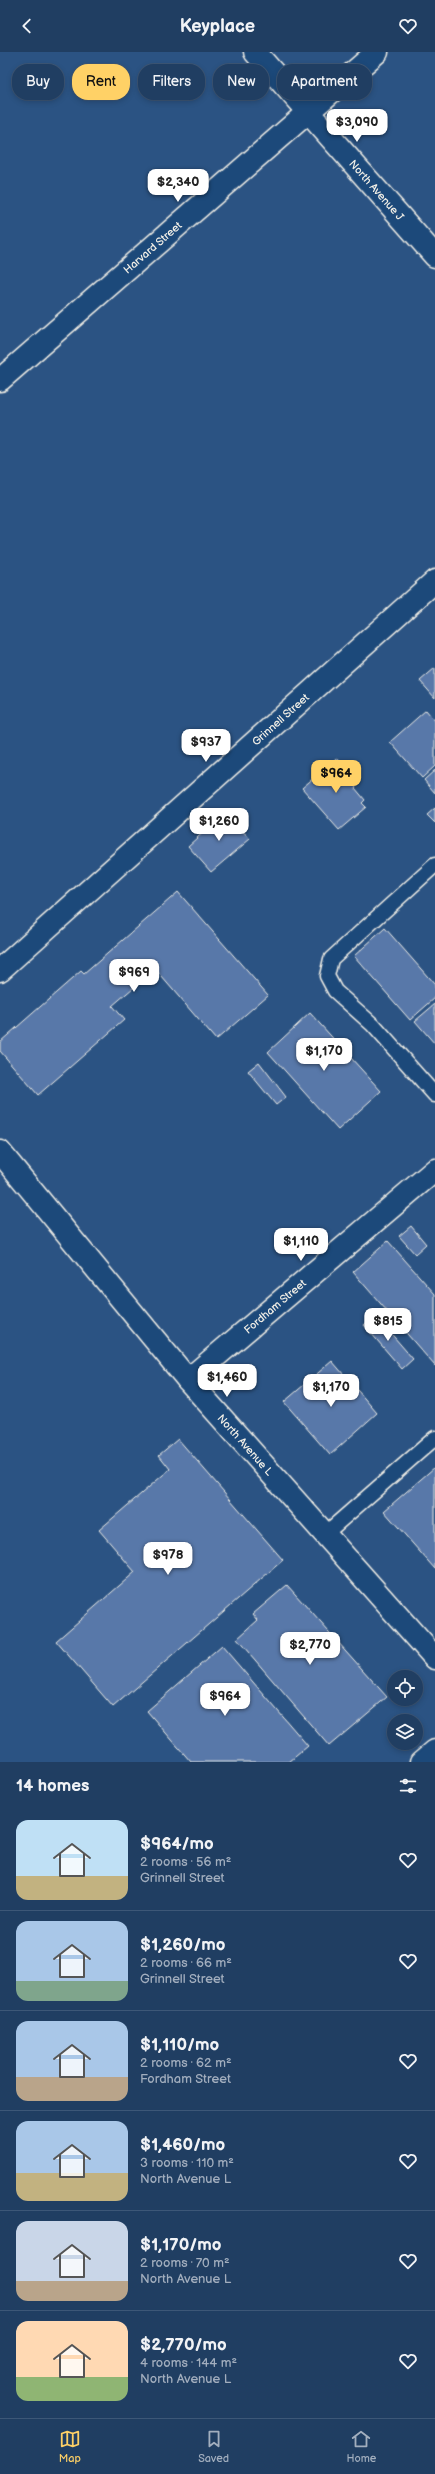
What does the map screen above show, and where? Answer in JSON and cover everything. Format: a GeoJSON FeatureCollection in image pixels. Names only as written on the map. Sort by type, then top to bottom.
{"type":"FeatureCollection","features":[{"type":"Feature","properties":{"kind":"street","name":"North Avenue J"},"geometry":{"type":"LineString","coordinates":[[255,52],[435,256]]}},
{"type":"Feature","properties":{"kind":"street","name":"Harvard Street"},"geometry":{"type":"LineString","coordinates":[[0,380],[377,52]]}},
{"type":"Feature","properties":{"kind":"street","name":"Grinnell Street"},"geometry":{"type":"LineString","coordinates":[[0,970],[435,581]]}},
{"type":"Feature","properties":{"kind":"street","name":"North Avenue L"},"geometry":{"type":"LineString","coordinates":[[0,1152],[188,1380],[435,1658]]}},
{"type":"Feature","properties":{"kind":"street","name":"Fordham Street"},"geometry":{"type":"LineString","coordinates":[[188,1380],[435,1170]]}},
{"type":"Feature","properties":{"kind":"street"},"geometry":{"type":"LineString","coordinates":[[422,1762],[435,1750]]}},
{"type":"Feature","properties":{"kind":"lane"},"geometry":{"type":"LineString","coordinates":[[435,866],[331,959],[327,976],[335,991],[373,1025],[435,1095]]}},
{"type":"Feature","properties":{"kind":"lane"},"geometry":{"type":"LineString","coordinates":[[325,1534],[435,1438]]}},
{"type":"Feature","properties":{"kind":"building"},"geometry":{"type":"Polygon","coordinates":[[[435,668],[435,698],[420,681],[435,668]]]}},
{"type":"Feature","properties":{"kind":"building"},"geometry":{"type":"Polygon","coordinates":[[[426,710],[435,721],[435,766],[422,778],[390,742],[426,710]]]}},
{"type":"Feature","properties":{"kind":"building"},"geometry":{"type":"Polygon","coordinates":[[[337,758],[359,784],[355,788],[365,800],[362,803],[366,807],[339,830],[302,788],[337,758]]]}},
{"type":"Feature","properties":{"kind":"building"},"geometry":{"type":"Polygon","coordinates":[[[435,770],[435,793],[424,780],[435,770]]]}},
{"type":"Feature","properties":{"kind":"building"},"geometry":{"type":"Polygon","coordinates":[[[435,808],[435,823],[427,815],[435,808]]]}},
{"type":"Feature","properties":{"kind":"building"},"geometry":{"type":"Polygon","coordinates":[[[226,812],[250,839],[211,872],[188,846],[226,812]]]}},
{"type":"Feature","properties":{"kind":"building"},"geometry":{"type":"Polygon","coordinates":[[[178,892],[268,995],[216,1040],[155,969],[112,1006],[124,1020],[38,1095],[0,1051],[0,1042],[81,971],[84,974],[178,892]]]}},
{"type":"Feature","properties":{"kind":"building"},"geometry":{"type":"Polygon","coordinates":[[[385,928],[435,985],[435,998],[410,1020],[354,956],[385,928]]]}},
{"type":"Feature","properties":{"kind":"building"},"geometry":{"type":"Polygon","coordinates":[[[435,1004],[435,1044],[415,1021],[435,1004]]]}},
{"type":"Feature","properties":{"kind":"building"},"geometry":{"type":"Polygon","coordinates":[[[310,1013],[381,1091],[338,1130],[268,1052],[310,1013]]]}},
{"type":"Feature","properties":{"kind":"building"},"geometry":{"type":"Polygon","coordinates":[[[259,1062],[286,1097],[276,1105],[248,1071],[259,1062]]]}},
{"type":"Feature","properties":{"kind":"building"},"geometry":{"type":"Polygon","coordinates":[[[411,1226],[426,1244],[415,1254],[399,1236],[411,1226]]]}},
{"type":"Feature","properties":{"kind":"building"},"geometry":{"type":"Polygon","coordinates":[[[388,1241],[435,1294],[435,1366],[353,1272],[388,1241]]]}},
{"type":"Feature","properties":{"kind":"building"},"geometry":{"type":"Polygon","coordinates":[[[375,1315],[413,1359],[402,1369],[364,1325],[375,1315]]]}},
{"type":"Feature","properties":{"kind":"building"},"geometry":{"type":"Polygon","coordinates":[[[332,1361],[377,1413],[330,1455],[284,1402],[332,1361]]]}},
{"type":"Feature","properties":{"kind":"building"},"geometry":{"type":"Polygon","coordinates":[[[178,1439],[283,1560],[113,1707],[56,1641],[135,1572],[99,1530],[170,1469],[159,1455],[178,1439]]]}},
{"type":"Feature","properties":{"kind":"building"},"geometry":{"type":"Polygon","coordinates":[[[435,1467],[435,1569],[384,1511],[435,1467]]]}},
{"type":"Feature","properties":{"kind":"building"},"geometry":{"type":"Polygon","coordinates":[[[287,1585],[387,1697],[329,1746],[237,1639],[258,1620],[253,1614],[287,1585]]]}},
{"type":"Feature","properties":{"kind":"building"},"geometry":{"type":"Polygon","coordinates":[[[222,1646],[308,1746],[289,1762],[191,1762],[147,1711],[222,1646]]]}}]}
